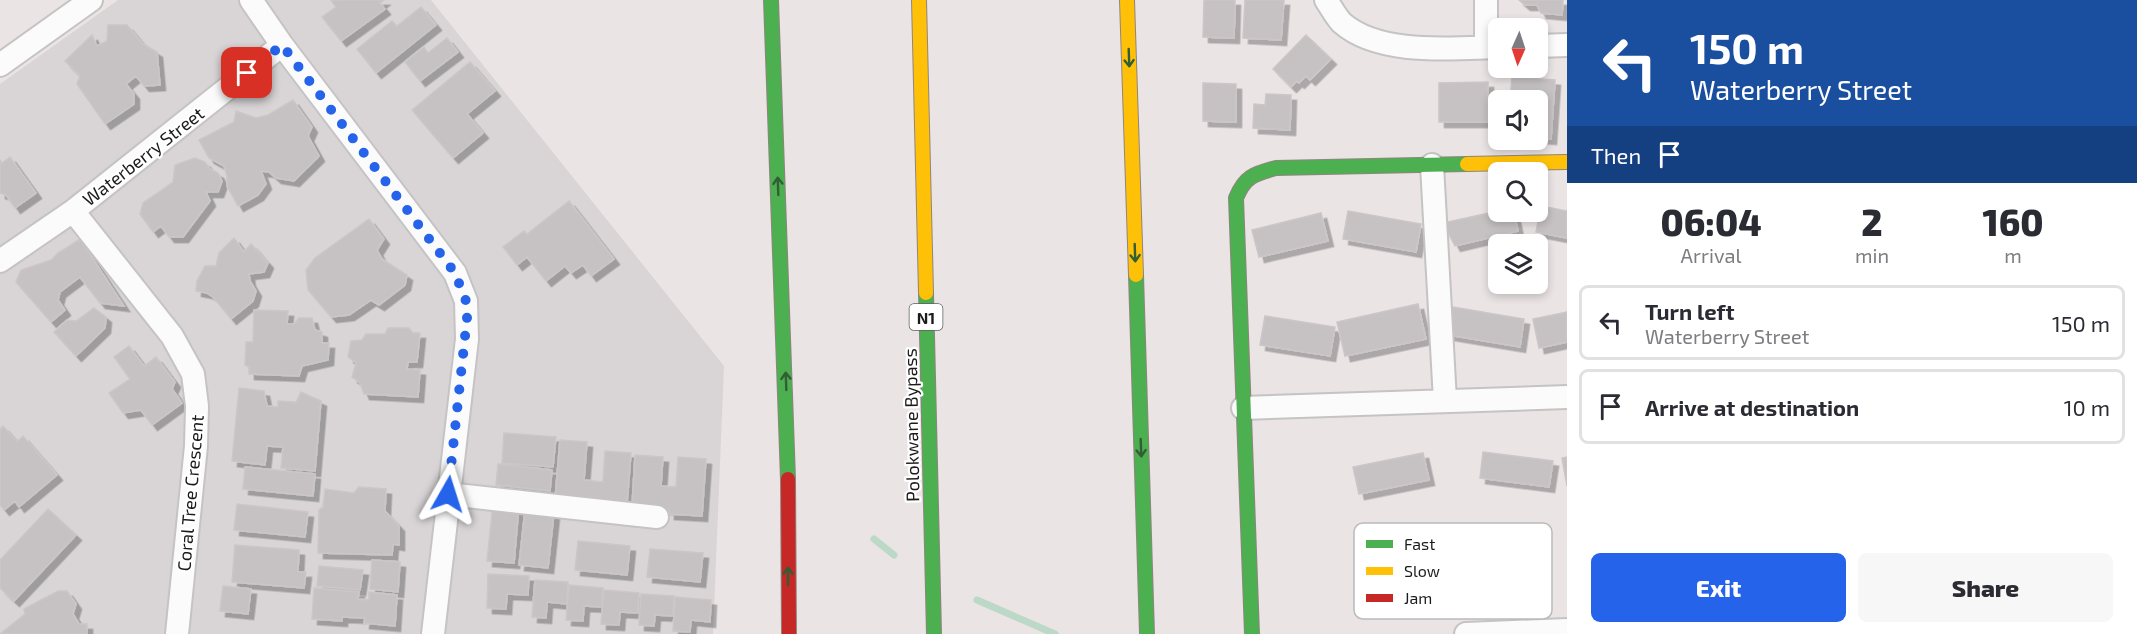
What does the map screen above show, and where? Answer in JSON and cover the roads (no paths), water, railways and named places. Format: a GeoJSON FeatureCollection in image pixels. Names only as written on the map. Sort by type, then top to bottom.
{"type":"FeatureCollection","features":[{"type":"Feature","properties":{"kind":"main road"},"geometry":{"type":"LineString","coordinates":[[771,0],[787,422],[789,634]]}},
{"type":"Feature","properties":{"kind":"main road","name":"Polokwane Bypass"},"geometry":{"type":"LineString","coordinates":[[919,0],[934,634]]}},
{"type":"Feature","properties":{"kind":"main road"},"geometry":{"type":"LineString","coordinates":[[1127,0],[1148,634]]}},
{"type":"Feature","properties":{"kind":"main road"},"geometry":{"type":"LineString","coordinates":[[1252,634],[1236,198],[1241,184],[1249,176],[1276,168],[1567,162]]}},
{"type":"Feature","properties":{"kind":"street"},"geometry":{"type":"LineString","coordinates":[[0,65],[91,0]]}},
{"type":"Feature","properties":{"kind":"street"},"geometry":{"type":"LineString","coordinates":[[251,0],[282,45],[455,273],[466,301],[466,339],[433,634]]}},
{"type":"Feature","properties":{"kind":"street"},"geometry":{"type":"LineString","coordinates":[[1326,0],[1342,22],[1368,39],[1422,50],[1488,47]]}},
{"type":"Feature","properties":{"kind":"street"},"geometry":{"type":"LineString","coordinates":[[1486,0],[1488,18]]}},
{"type":"Feature","properties":{"kind":"street","name":"Waterberry Street"},"geometry":{"type":"LineString","coordinates":[[0,261],[73,211],[282,45]]}},
{"type":"Feature","properties":{"kind":"street"},"geometry":{"type":"LineString","coordinates":[[1548,46],[1567,45]]}},
{"type":"Feature","properties":{"kind":"street"},"geometry":{"type":"LineString","coordinates":[[1432,165],[1445,401]]}},
{"type":"Feature","properties":{"kind":"street","name":"Coral Tree Crescent"},"geometry":{"type":"LineString","coordinates":[[73,211],[172,336],[193,374],[197,406],[196,446],[177,634]]}},
{"type":"Feature","properties":{"kind":"street"},"geometry":{"type":"LineString","coordinates":[[1243,408],[1567,397]]}},
{"type":"Feature","properties":{"kind":"street"},"geometry":{"type":"LineString","coordinates":[[448,494],[657,518]]}},
{"type":"Feature","properties":{"kind":"street"},"geometry":{"type":"LineString","coordinates":[[1466,634],[1567,630]]}},
{"type":"Feature","properties":{"kind":"waterway"},"geometry":{"type":"LineString","coordinates":[[874,539],[894,555]]}},
{"type":"Feature","properties":{"kind":"waterway"},"geometry":{"type":"LineString","coordinates":[[977,600],[1055,634]]}}]}
